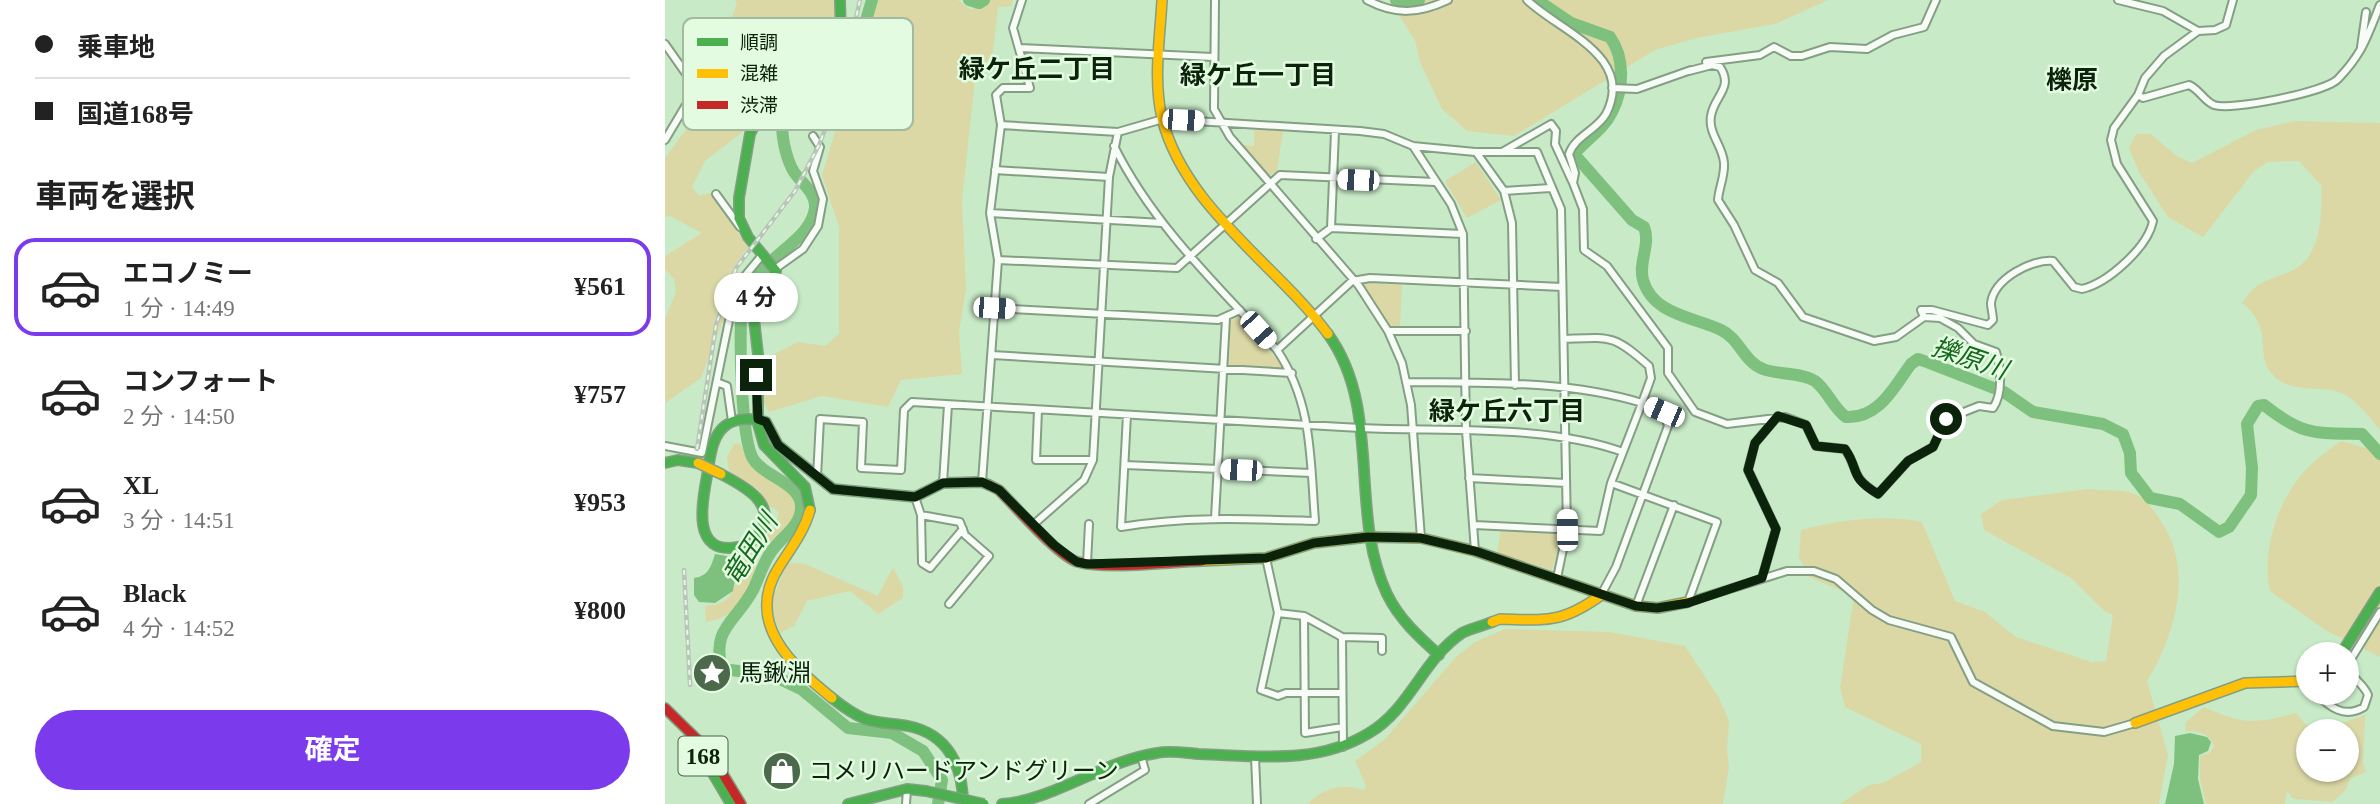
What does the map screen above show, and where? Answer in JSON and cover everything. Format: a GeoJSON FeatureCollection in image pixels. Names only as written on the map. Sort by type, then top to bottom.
{"type":"FeatureCollection","features":[{"type":"Feature","properties":{"kind":"main road"},"geometry":{"type":"LineString","coordinates":[[840,0],[840,18]]}},
{"type":"Feature","properties":{"kind":"main road"},"geometry":{"type":"LineString","coordinates":[[1162,0],[1159,55],[1163,119],[1180,160],[1229,222],[1314,315],[1349,370],[1360,428],[1368,537],[1386,589],[1405,626],[1419,642],[1439,656]]}},
{"type":"Feature","properties":{"kind":"main road"},"geometry":{"type":"LineString","coordinates":[[754,130],[743,175],[739,214],[741,227],[775,268],[776,276],[760,297],[754,318],[758,362],[755,419],[767,452],[800,480],[810,505],[805,527],[782,559],[768,590],[766,605],[772,633],[789,656],[850,711],[875,722],[919,729],[940,740],[950,749],[961,770],[963,804]]}},
{"type":"Feature","properties":{"kind":"main road"},"geometry":{"type":"LineString","coordinates":[[665,463],[678,460],[698,463],[721,474],[750,490],[763,507],[761,531],[753,541],[738,548],[721,546],[712,541],[703,529],[701,519],[714,440],[721,428],[734,420],[755,419],[766,422],[778,445],[833,489],[915,497],[943,483],[982,482],[999,490],[1033,525],[1077,562],[1087,564],[1266,558],[1314,543],[1368,537],[1421,538],[1475,551],[1557,578],[1600,596],[1636,606],[1657,608],[1688,603]]}},
{"type":"Feature","properties":{"kind":"main road"},"geometry":{"type":"LineString","coordinates":[[2349,642],[2380,592]]}},
{"type":"Feature","properties":{"kind":"main road"},"geometry":{"type":"LineString","coordinates":[[1002,804],[1021,803],[1112,763],[1159,752],[1255,757],[1316,755],[1343,747],[1370,733],[1397,713],[1451,641],[1486,621],[1557,620],[1577,612],[1600,596]]}},
{"type":"Feature","properties":{"kind":"main road"},"geometry":{"type":"LineString","coordinates":[[2135,723],[2245,683],[2296,682]]}},
{"type":"Feature","properties":{"kind":"main road","name":"168"},"geometry":{"type":"LineString","coordinates":[[665,708],[710,752],[725,772],[741,804]]}},
{"type":"Feature","properties":{"kind":"main road","name":"168"},"geometry":{"type":"LineString","coordinates":[[665,717],[702,754],[731,804]]}},
{"type":"Feature","properties":{"kind":"main road"},"geometry":{"type":"LineString","coordinates":[[848,804],[873,795],[907,789],[984,804]]}},
{"type":"Feature","properties":{"kind":"street"},"geometry":{"type":"LineString","coordinates":[[982,482],[998,260],[991,213],[1001,124],[996,95],[1003,88],[1030,88],[1013,28],[1023,0]]}},
{"type":"Feature","properties":{"kind":"street"},"geometry":{"type":"LineString","coordinates":[[1215,0],[1214,109],[1230,138],[1369,298],[1388,331],[1406,382],[1421,538]]}},
{"type":"Feature","properties":{"kind":"street"},"geometry":{"type":"LineString","coordinates":[[1367,0],[1379,3],[1386,10],[1416,11],[1448,0]]}},
{"type":"Feature","properties":{"kind":"street"},"geometry":{"type":"LineString","coordinates":[[1527,0],[1600,54],[1617,89],[1604,117],[1571,149],[1569,160],[1575,173],[1573,183]]}},
{"type":"Feature","properties":{"kind":"street"},"geometry":{"type":"LineString","coordinates":[[1689,71],[1697,65],[1727,57],[1760,55],[1774,47],[1791,56],[1802,56],[1830,47],[1874,48],[1893,35],[1924,27],[1936,0]]}},
{"type":"Feature","properties":{"kind":"street"},"geometry":{"type":"LineString","coordinates":[[2118,0],[2163,11],[2198,31],[2215,30],[2226,25],[2233,0]]}},
{"type":"Feature","properties":{"kind":"street"},"geometry":{"type":"LineString","coordinates":[[2138,95],[2143,98],[2185,85],[2194,87],[2214,105],[2233,107],[2267,102],[2335,82],[2361,52],[2380,5]]}},
{"type":"Feature","properties":{"kind":"street"},"geometry":{"type":"LineString","coordinates":[[2361,52],[2366,12]]}},
{"type":"Feature","properties":{"kind":"street"},"geometry":{"type":"LineString","coordinates":[[1924,317],[1921,310],[1933,310],[1988,325],[1993,320],[1991,303],[1996,292],[2010,276],[2028,266],[2053,261],[2074,287],[2082,289],[2109,275],[2133,252],[2151,232],[2153,221],[2117,164],[2111,134],[2138,95],[2154,65],[2198,31]]}},
{"type":"Feature","properties":{"kind":"street"},"geometry":{"type":"LineString","coordinates":[[665,44],[683,70]]}},
{"type":"Feature","properties":{"kind":"street"},"geometry":{"type":"LineString","coordinates":[[1020,48],[1213,57]]}},
{"type":"Feature","properties":{"kind":"street"},"geometry":{"type":"LineString","coordinates":[[1502,152],[1551,124],[1556,131],[1555,144],[1583,209],[1584,250],[1607,265],[1668,348],[1668,373],[1691,408],[1708,419],[1727,424],[1778,416],[1806,425],[1816,446],[1845,449],[1850,456],[1852,470],[1864,486],[1878,494],[1908,461],[1933,447],[1946,419],[1979,406],[1993,408],[1998,401],[1996,352],[1973,344],[1958,328],[1940,318],[1924,317],[1888,340],[1874,341],[1852,335],[1803,317],[1778,283],[1755,270],[1734,225],[1718,200],[1725,164],[1710,121],[1712,111],[1724,92],[1725,75],[1720,67],[1712,65],[1689,71],[1637,89],[1617,89]]}},
{"type":"Feature","properties":{"kind":"street"},"geometry":{"type":"LineString","coordinates":[[665,140],[683,110]]}},
{"type":"Feature","properties":{"kind":"street"},"geometry":{"type":"LineString","coordinates":[[1001,124],[1118,132],[1163,119],[1384,134],[1413,146],[1475,152],[1538,152],[1560,209],[1567,530],[1557,578]]}},
{"type":"Feature","properties":{"kind":"street"},"geometry":{"type":"LineString","coordinates":[[1331,228],[1335,131]]}},
{"type":"Feature","properties":{"kind":"street"},"geometry":{"type":"LineString","coordinates":[[1033,525],[1084,480],[1093,460],[1109,177],[1118,132]]}},
{"type":"Feature","properties":{"kind":"street"},"geometry":{"type":"LineString","coordinates":[[775,268],[810,242],[822,213],[823,199],[813,171],[820,147],[813,136]]}},
{"type":"Feature","properties":{"kind":"street"},"geometry":{"type":"LineString","coordinates":[[1114,146],[1134,186],[1162,223],[1277,350],[1292,373],[1308,424],[1315,521],[1215,518],[1161,520],[1121,527],[1127,415]]}},
{"type":"Feature","properties":{"kind":"street"},"geometry":{"type":"LineString","coordinates":[[1413,146],[1451,204],[1462,234],[1467,331],[1466,430],[1475,551]]}},
{"type":"Feature","properties":{"kind":"street"},"geometry":{"type":"LineString","coordinates":[[1475,152],[1504,191],[1512,223],[1515,385]]}},
{"type":"Feature","properties":{"kind":"street"},"geometry":{"type":"LineString","coordinates":[[995,170],[1109,177]]}},
{"type":"Feature","properties":{"kind":"street"},"geometry":{"type":"LineString","coordinates":[[998,260],[1177,268],[1280,175],[1435,182]]}},
{"type":"Feature","properties":{"kind":"street"},"geometry":{"type":"LineString","coordinates":[[1504,191],[1550,188]]}},
{"type":"Feature","properties":{"kind":"street"},"geometry":{"type":"LineString","coordinates":[[716,194],[735,223],[741,227]]}},
{"type":"Feature","properties":{"kind":"street"},"geometry":{"type":"LineString","coordinates":[[991,213],[1162,223]]}},
{"type":"Feature","properties":{"kind":"street"},"geometry":{"type":"LineString","coordinates":[[1317,239],[1331,228],[1462,234]]}},
{"type":"Feature","properties":{"kind":"street"},"geometry":{"type":"LineString","coordinates":[[665,446],[702,453],[719,383],[723,343],[732,306],[744,276],[764,256]]}},
{"type":"Feature","properties":{"kind":"street"},"geometry":{"type":"LineString","coordinates":[[1277,350],[1352,281],[1370,278],[1515,287],[1562,287]]}},
{"type":"Feature","properties":{"kind":"street"},"geometry":{"type":"LineString","coordinates":[[994,308],[1226,318],[1240,310]]}},
{"type":"Feature","properties":{"kind":"street"},"geometry":{"type":"LineString","coordinates":[[1215,518],[1226,318]]}},
{"type":"Feature","properties":{"kind":"street"},"geometry":{"type":"LineString","coordinates":[[1388,331],[1467,331]]}},
{"type":"Feature","properties":{"kind":"street"},"geometry":{"type":"LineString","coordinates":[[1474,525],[1600,531],[1611,483],[1651,378],[1649,366],[1634,352],[1610,337],[1564,338]]}},
{"type":"Feature","properties":{"kind":"street"},"geometry":{"type":"LineString","coordinates":[[992,355],[1292,373]]}},
{"type":"Feature","properties":{"kind":"street"},"geometry":{"type":"LineString","coordinates":[[1406,382],[1605,391],[1664,412],[1668,426],[1616,567],[1600,596]]}},
{"type":"Feature","properties":{"kind":"street"},"geometry":{"type":"LineString","coordinates":[[719,383],[727,386],[734,420]]}},
{"type":"Feature","properties":{"kind":"street"},"geometry":{"type":"LineString","coordinates":[[817,477],[820,419],[863,422],[861,468],[901,470],[904,410],[912,402],[1360,428],[1466,430],[1592,440],[1623,452]]}},
{"type":"Feature","properties":{"kind":"street"},"geometry":{"type":"LineString","coordinates":[[943,483],[948,404]]}},
{"type":"Feature","properties":{"kind":"street"},"geometry":{"type":"LineString","coordinates":[[1038,410],[1036,460],[1093,460]]}},
{"type":"Feature","properties":{"kind":"street"},"geometry":{"type":"LineString","coordinates":[[1762,578],[1776,529],[1748,470],[1755,443],[1778,416]]}},
{"type":"Feature","properties":{"kind":"street"},"geometry":{"type":"LineString","coordinates":[[1125,465],[1311,472]]}},
{"type":"Feature","properties":{"kind":"street"},"geometry":{"type":"LineString","coordinates":[[1469,478],[1566,483]]}},
{"type":"Feature","properties":{"kind":"street"},"geometry":{"type":"LineString","coordinates":[[1611,483],[1717,522],[1688,603]]}},
{"type":"Feature","properties":{"kind":"street"},"geometry":{"type":"LineString","coordinates":[[915,497],[921,515],[922,563],[930,568],[963,529]]}},
{"type":"Feature","properties":{"kind":"street"},"geometry":{"type":"LineString","coordinates":[[1636,606],[1674,505]]}},
{"type":"Feature","properties":{"kind":"street"},"geometry":{"type":"LineString","coordinates":[[921,515],[960,522],[965,535],[989,556],[949,604]]}},
{"type":"Feature","properties":{"kind":"street"},"geometry":{"type":"LineString","coordinates":[[1087,564],[1089,524]]}},
{"type":"Feature","properties":{"kind":"street"},"geometry":{"type":"LineString","coordinates":[[1266,558],[1278,613],[1261,690],[1278,696],[1286,693],[1341,693]]}},
{"type":"Feature","properties":{"kind":"street"},"geometry":{"type":"LineString","coordinates":[[1688,603],[1762,578],[1800,570],[1826,574],[1889,620],[1912,628],[1945,633],[1956,643],[1973,682],[2053,726],[2104,732],[2135,723]]}},
{"type":"Feature","properties":{"kind":"street"},"geometry":{"type":"LineString","coordinates":[[2359,646],[2380,612]]}},
{"type":"Feature","properties":{"kind":"street"},"geometry":{"type":"LineString","coordinates":[[1278,613],[1304,616],[1342,637],[1382,638],[1382,652]]}},
{"type":"Feature","properties":{"kind":"street"},"geometry":{"type":"LineString","coordinates":[[1304,616],[1305,733],[1342,727]]}},
{"type":"Feature","properties":{"kind":"street"},"geometry":{"type":"LineString","coordinates":[[1342,637],[1343,747]]}},
{"type":"Feature","properties":{"kind":"street"},"geometry":{"type":"LineString","coordinates":[[2330,705],[2339,712],[2354,712],[2364,707],[2368,695],[2359,682]]}},
{"type":"Feature","properties":{"kind":"street"},"geometry":{"type":"LineString","coordinates":[[1089,804],[1145,770],[1141,756]]}},
{"type":"Feature","properties":{"kind":"street"},"geometry":{"type":"LineString","coordinates":[[1255,757],[1257,804]]}},
{"type":"Feature","properties":{"kind":"street"},"geometry":{"type":"LineString","coordinates":[[905,804],[907,789]]}},
{"type":"Feature","properties":{"kind":"shaded area"},"geometry":{"type":"Polygon","coordinates":[[[735,0],[836,0],[834,18],[732,18],[737,4],[735,0]]]}},
{"type":"Feature","properties":{"kind":"shaded area"},"geometry":{"type":"Polygon","coordinates":[[[875,0],[958,0],[971,10],[988,0],[1013,0],[1011,6],[998,7],[993,52],[975,79],[962,201],[966,289],[959,333],[962,374],[901,380],[888,407],[822,396],[769,412],[759,394],[763,360],[798,342],[825,346],[839,334],[839,227],[822,175],[836,130],[913,130],[913,18],[870,18],[875,0]]]}},
{"type":"Feature","properties":{"kind":"shaded area"},"geometry":{"type":"Polygon","coordinates":[[[1389,0],[1828,0],[1775,24],[1696,38],[1655,50],[1514,136],[1467,131],[1442,109],[1420,62],[1415,40],[1389,0]]]}},
{"type":"Feature","properties":{"kind":"shaded area"},"geometry":{"type":"Polygon","coordinates":[[[2294,121],[2380,123],[2380,430],[2360,407],[2342,393],[2294,387],[2279,381],[2267,367],[2258,323],[2242,303],[2260,284],[2295,269],[2311,253],[2319,232],[2321,185],[2299,161],[2268,162],[2254,171],[2203,237],[2168,217],[2139,172],[2129,148],[2136,134],[2151,134],[2175,155],[2192,163],[2256,130],[2294,121]]]}},
{"type":"Feature","properties":{"kind":"shaded area"},"geometry":{"type":"Polygon","coordinates":[[[686,130],[745,130],[705,161],[692,187],[699,196],[710,193],[748,247],[733,268],[741,275],[701,378],[665,403],[665,319],[676,292],[674,279],[665,269],[665,256],[702,233],[670,216],[665,217],[665,158],[686,130]]]}},
{"type":"Feature","properties":{"kind":"shaded area"},"geometry":{"type":"Polygon","coordinates":[[[1254,130],[1283,131],[1277,171],[1268,176],[1240,145],[1254,146],[1254,130]]]}},
{"type":"Feature","properties":{"kind":"shaded area"},"geometry":{"type":"Polygon","coordinates":[[[1476,162],[1501,200],[1467,218],[1445,181],[1476,162]]]}},
{"type":"Feature","properties":{"kind":"shaded area"},"geometry":{"type":"Polygon","coordinates":[[[1363,283],[1402,285],[1400,327],[1388,325],[1363,283]]]}},
{"type":"Feature","properties":{"kind":"shaded area"},"geometry":{"type":"Polygon","coordinates":[[[1237,315],[1283,366],[1281,369],[1229,366],[1230,323],[1237,315]]]}},
{"type":"Feature","properties":{"kind":"shaded area"},"geometry":{"type":"Polygon","coordinates":[[[2341,441],[2380,452],[2380,657],[2359,647],[2359,642],[2349,642],[2325,630],[2270,591],[2268,561],[2273,529],[2279,513],[2294,485],[2321,456],[2341,441]]]}},
{"type":"Feature","properties":{"kind":"shaded area"},"geometry":{"type":"Polygon","coordinates":[[[734,444],[740,444],[755,468],[794,495],[799,510],[792,525],[759,556],[747,594],[742,601],[724,617],[706,622],[705,606],[718,604],[732,593],[743,557],[754,543],[770,531],[779,512],[768,505],[759,490],[729,471],[727,457],[734,444]]]}},
{"type":"Feature","properties":{"kind":"shaded area"},"geometry":{"type":"Polygon","coordinates":[[[2088,489],[2126,492],[2144,500],[2162,523],[2172,542],[2177,561],[2179,582],[2172,623],[2166,644],[2147,681],[2168,755],[2159,804],[1840,804],[1869,785],[1883,783],[1921,762],[1921,744],[1845,707],[1840,688],[1854,596],[1809,577],[1799,557],[1801,530],[1861,519],[1892,518],[1922,522],[1955,601],[1985,612],[2016,637],[2092,662],[2106,661],[2113,615],[2103,610],[2071,578],[1984,530],[1981,514],[2002,500],[2088,489]]]}},
{"type":"Feature","properties":{"kind":"shaded area"},"geometry":{"type":"Polygon","coordinates":[[[1501,529],[1558,533],[1562,540],[1552,570],[1497,553],[1501,529]]]}},
{"type":"Feature","properties":{"kind":"shaded area"},"geometry":{"type":"Polygon","coordinates":[[[715,554],[739,558],[733,591],[715,603],[699,602],[694,595],[694,578],[706,573],[715,554]]]}},
{"type":"Feature","properties":{"kind":"shaded area"},"geometry":{"type":"Polygon","coordinates":[[[787,563],[805,564],[878,596],[893,567],[903,587],[903,598],[878,614],[850,591],[807,601],[794,626],[780,633],[770,605],[787,563]]]}},
{"type":"Feature","properties":{"kind":"shaded area"},"geometry":{"type":"Polygon","coordinates":[[[1505,629],[1609,632],[1685,646],[1719,698],[1729,721],[1729,767],[1723,804],[1308,804],[1333,788],[1363,790],[1366,786],[1355,761],[1384,740],[1455,658],[1475,642],[1505,629]]]}},
{"type":"Feature","properties":{"kind":"shaded area"},"geometry":{"type":"Polygon","coordinates":[[[2204,707],[2249,721],[2296,713],[2301,719],[2296,719],[2296,782],[2349,782],[2346,790],[2332,802],[2293,799],[2287,791],[2285,804],[2206,804],[2200,779],[2200,756],[2210,753],[2214,746],[2203,734],[2185,731],[2186,722],[2204,707]]]}},
{"type":"Feature","properties":{"kind":"shaded area"},"geometry":{"type":"Polygon","coordinates":[[[2365,715],[2363,763],[2366,772],[2359,775],[2359,719],[2354,719],[2365,715]]]}},
{"type":"Feature","properties":{"kind":"shaded area"},"geometry":{"type":"Polygon","coordinates":[[[2190,733],[2207,737],[2211,742],[2208,751],[2199,755],[2198,779],[2204,804],[2165,804],[2174,764],[2175,736],[2190,733]]]}},
{"type":"Feature","properties":{"kind":"waterway","name":"竜田川"},"geometry":{"type":"LineString","coordinates":[[867,18],[872,0]]}},
{"type":"Feature","properties":{"kind":"waterway","name":"擽原川"},"geometry":{"type":"LineString","coordinates":[[969,0],[979,3],[984,0]]}},
{"type":"Feature","properties":{"kind":"waterway","name":"擽原川"},"geometry":{"type":"LineString","coordinates":[[1396,0],[1402,3],[1419,0]]}},
{"type":"Feature","properties":{"kind":"waterway","name":"擽原川"},"geometry":{"type":"LineString","coordinates":[[1537,0],[1571,23],[1610,37],[1615,45],[1621,74],[1616,103],[1600,129],[1574,154],[1632,220],[1644,227],[1646,240],[1642,273],[1648,292],[1665,308],[1727,334],[1756,366],[1815,381],[1846,417],[1868,413],[1877,407],[1918,359],[2004,392],[2033,412],[2103,424],[2123,434],[2130,453],[2131,473],[2150,498],[2180,504],[2219,532],[2229,527],[2251,495],[2252,468],[2247,424],[2258,406],[2264,405],[2289,422],[2310,431],[2362,434],[2380,454]]}},
{"type":"Feature","properties":{"kind":"waterway","name":"竜田川"},"geometry":{"type":"LineString","coordinates":[[782,130],[790,163],[811,193],[815,208],[811,222],[802,234],[764,268],[745,299],[741,319],[742,390],[745,429],[752,457],[757,464],[796,492],[801,509],[797,521],[771,552],[753,590],[722,634],[719,655],[722,669],[772,675],[801,689],[848,728],[892,733],[923,751],[942,780],[938,804]]}},
{"type":"Feature","properties":{"kind":"railway"},"geometry":{"type":"LineString","coordinates":[[856,18],[860,0]]}},
{"type":"Feature","properties":{"kind":"railway"},"geometry":{"type":"LineString","coordinates":[[697,449],[716,325],[736,268],[795,191],[825,130]]}},
{"type":"Feature","properties":{"kind":"railway"},"geometry":{"type":"LineString","coordinates":[[684,570],[690,685]]}},
{"type":"Feature","properties":{"kind":"traffic: fast"},"geometry":{"type":"LineString","coordinates":[[840,0],[840,18]]}},
{"type":"Feature","properties":{"kind":"traffic: fast"},"geometry":{"type":"LineString","coordinates":[[752,130],[739,198],[739,218],[748,237],[776,271],[754,319],[758,354],[758,424],[764,445],[805,487],[810,510]]}},
{"type":"Feature","properties":{"kind":"traffic: fast"},"geometry":{"type":"LineString","coordinates":[[1328,334],[1345,364],[1355,395],[1361,428],[1369,529],[1387,594],[1403,620],[1439,655]]}},
{"type":"Feature","properties":{"kind":"traffic: fast"},"geometry":{"type":"LineString","coordinates":[[721,474],[755,496],[764,512],[764,522],[753,540],[741,546],[723,548],[713,543],[706,535],[703,525],[703,499],[714,442],[725,426],[739,420],[766,422],[778,445],[833,489],[915,497],[943,483],[982,482],[989,485]]}},
{"type":"Feature","properties":{"kind":"traffic: fast"},"geometry":{"type":"LineString","coordinates":[[665,463],[678,460],[698,463]]}},
{"type":"Feature","properties":{"kind":"traffic: fast"},"geometry":{"type":"LineString","coordinates":[[2349,642],[2380,592]]}},
{"type":"Feature","properties":{"kind":"traffic: fast"},"geometry":{"type":"LineString","coordinates":[[1002,804],[1040,796],[1117,764],[1157,753],[1287,756],[1329,750],[1349,743],[1383,723],[1448,644],[1462,633],[1492,622]]}},
{"type":"Feature","properties":{"kind":"traffic: fast"},"geometry":{"type":"LineString","coordinates":[[832,698],[865,719],[922,730],[943,744],[956,765],[963,804]]}},
{"type":"Feature","properties":{"kind":"traffic: fast"},"geometry":{"type":"LineString","coordinates":[[699,750],[731,804]]}},
{"type":"Feature","properties":{"kind":"traffic: fast"},"geometry":{"type":"LineString","coordinates":[[848,804],[907,789],[926,791]]}},
{"type":"Feature","properties":{"kind":"traffic: fast"},"geometry":{"type":"LineString","coordinates":[[926,791],[984,804]]}},
{"type":"Feature","properties":{"kind":"traffic: slow"},"geometry":{"type":"LineString","coordinates":[[1162,0],[1158,59],[1159,104],[1173,150],[1210,207],[1307,308],[1328,334]]}},
{"type":"Feature","properties":{"kind":"traffic: slow"},"geometry":{"type":"LineString","coordinates":[[698,463],[721,474]]}},
{"type":"Feature","properties":{"kind":"traffic: slow"},"geometry":{"type":"LineString","coordinates":[[810,510],[801,533],[779,567],[770,587],[767,606],[770,624],[788,657],[832,698]]}},
{"type":"Feature","properties":{"kind":"traffic: slow"},"geometry":{"type":"LineString","coordinates":[[1202,561],[1266,558],[1314,543],[1368,537],[1421,538],[1475,551],[1636,606],[1658,608],[1688,602]]}},
{"type":"Feature","properties":{"kind":"traffic: slow"},"geometry":{"type":"LineString","coordinates":[[1492,622],[1500,619],[1542,620],[1563,616],[1600,596]]}},
{"type":"Feature","properties":{"kind":"traffic: slow"},"geometry":{"type":"LineString","coordinates":[[2135,723],[2245,683],[2296,681]]}},
{"type":"Feature","properties":{"kind":"traffic: jam"},"geometry":{"type":"LineString","coordinates":[[989,485],[999,490],[1060,551],[1078,562],[1121,565],[1202,561]]}},
{"type":"Feature","properties":{"kind":"traffic: jam"},"geometry":{"type":"LineString","coordinates":[[665,708],[709,751],[741,804]]}},
{"type":"Feature","properties":{"kind":"place","name":"馬鍬淵"},"geometry":{"type":"Point","coordinates":[712,673]}},
{"type":"Feature","properties":{"kind":"place","name":"コメリハードアンドグリーン"},"geometry":{"type":"Point","coordinates":[782,771]}},
{"type":"Feature","properties":{"kind":"district","name":"緑ケ丘二丁目"},"geometry":{"type":"Point","coordinates":[1037,69]}},
{"type":"Feature","properties":{"kind":"district","name":"緑ケ丘一丁目"},"geometry":{"type":"Point","coordinates":[1258,75]}},
{"type":"Feature","properties":{"kind":"district","name":"櫟原"},"geometry":{"type":"Point","coordinates":[2072,80]}},
{"type":"Feature","properties":{"kind":"district","name":"緑ケ丘六丁目"},"geometry":{"type":"Point","coordinates":[1507,411]}},
{"type":"Feature","properties":{"kind":"route"},"geometry":{"type":"LineString","coordinates":[[756,375],[758,419],[766,422],[778,445],[833,489],[915,497],[943,483],[971,480],[982,482],[999,490],[1054,545],[1077,562],[1123,564],[1266,558],[1314,543],[1368,537],[1421,538],[1475,551],[1557,578],[1600,596],[1636,606],[1657,608],[1688,603],[1762,578],[1776,529],[1748,470],[1760,434],[1778,416],[1785,416],[1806,425],[1816,446],[1843,447],[1850,456],[1852,470],[1864,486],[1878,494],[1908,461],[1933,447],[1946,419]]}}]}
